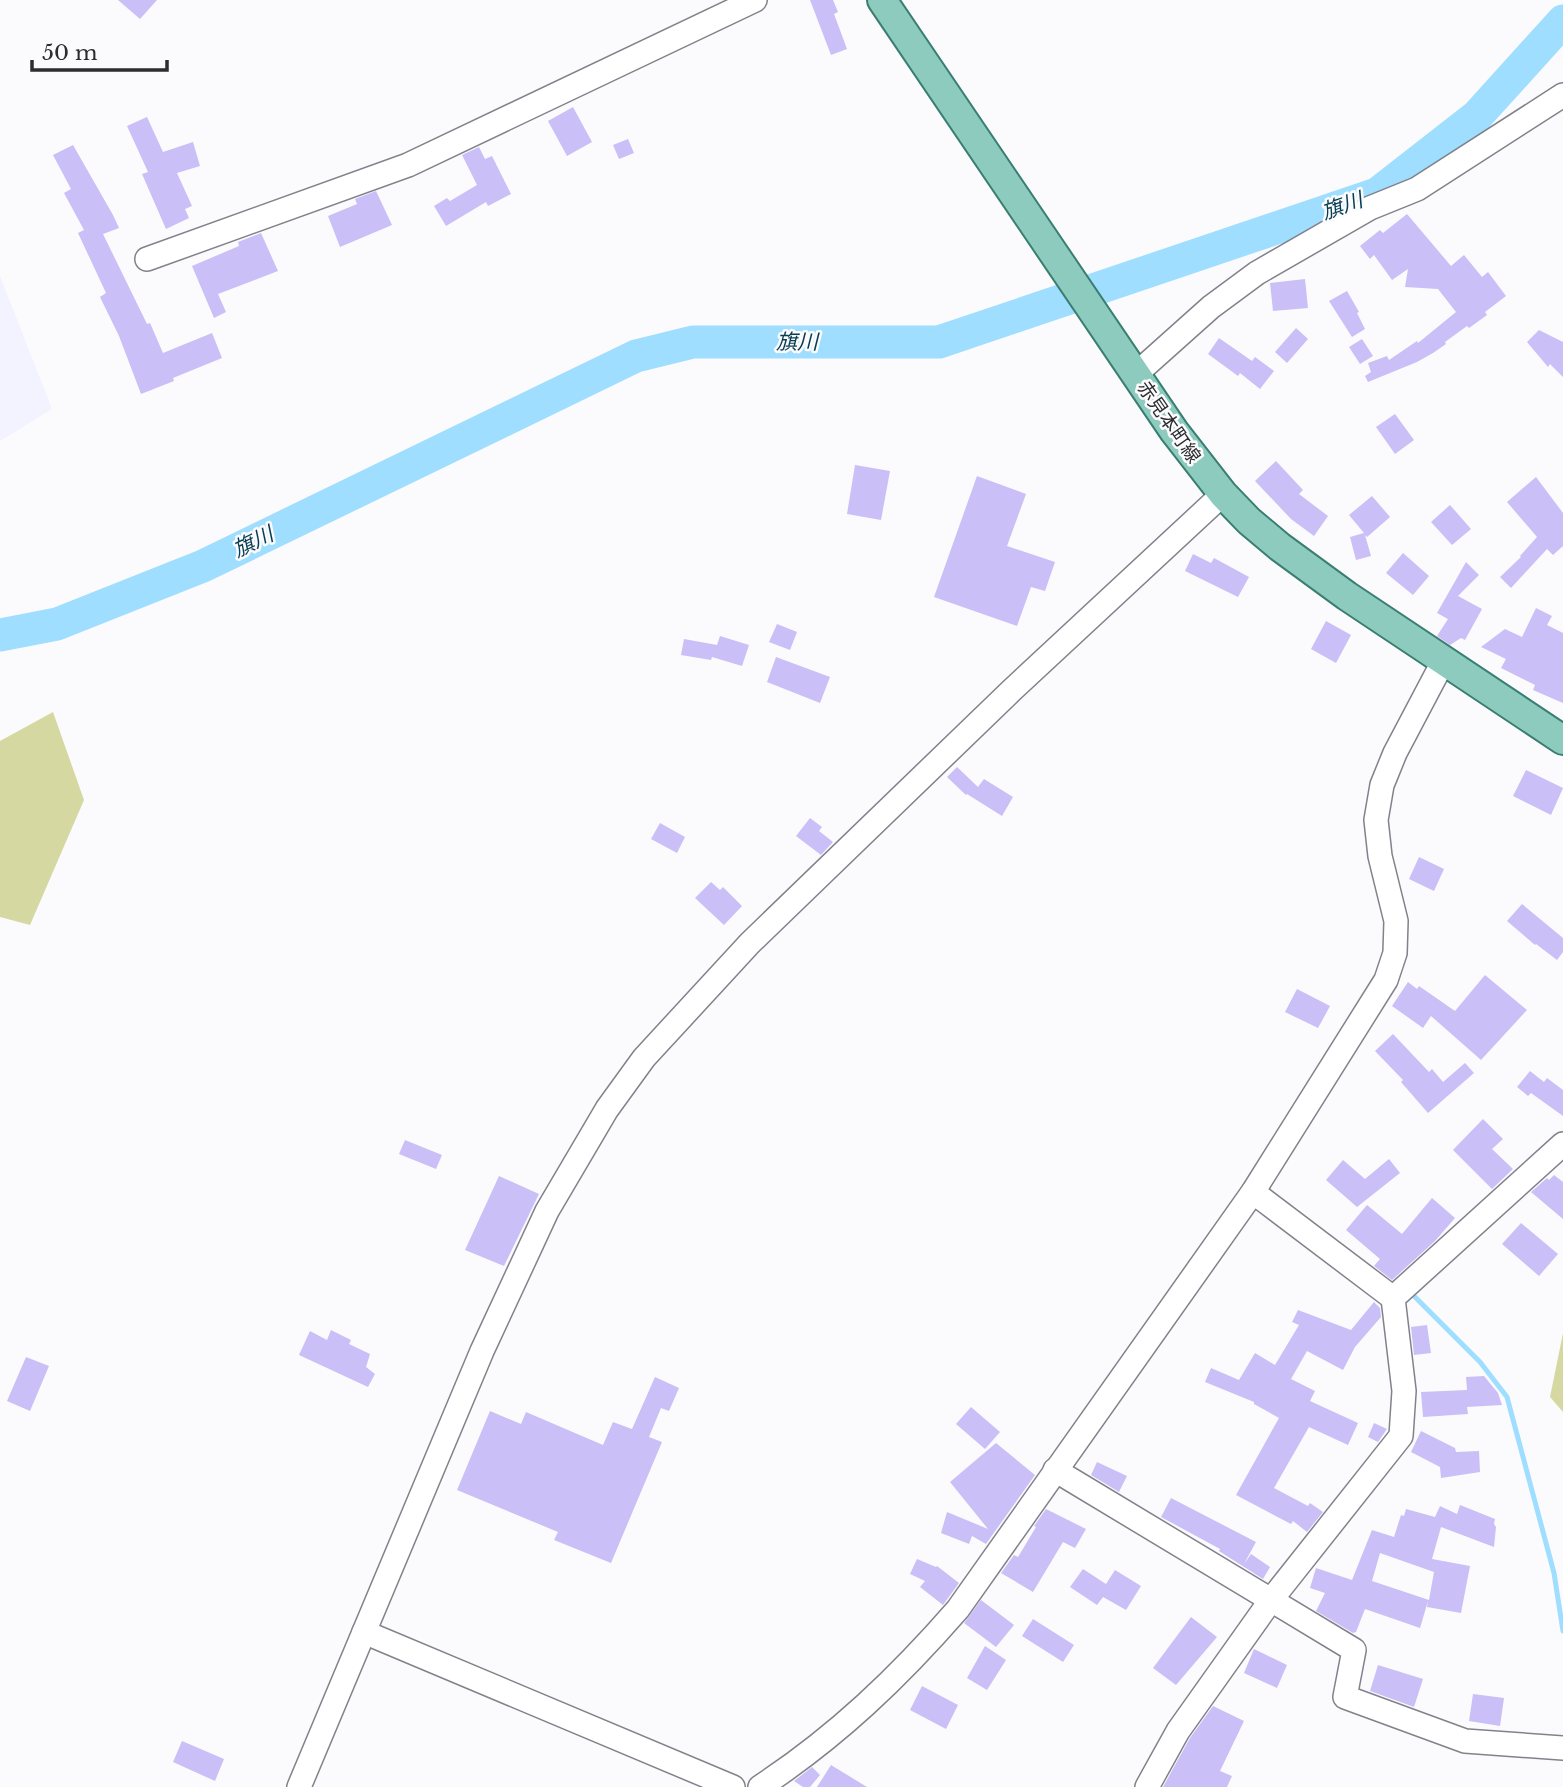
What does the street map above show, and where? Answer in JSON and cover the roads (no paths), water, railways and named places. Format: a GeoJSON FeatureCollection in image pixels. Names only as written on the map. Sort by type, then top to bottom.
{"type":"FeatureCollection","features":[{"type":"Feature","properties":{"kind":"main road","name":"赤見本町線"},"geometry":{"type":"LineString","coordinates":[[882,0],[1197,464],[1223,494],[1249,521],[1311,571],[1563,740]]}},
{"type":"Feature","properties":{"kind":"street"},"geometry":{"type":"LineString","coordinates":[[147,260],[408,165],[755,0]]}},
{"type":"Feature","properties":{"kind":"street"},"geometry":{"type":"LineString","coordinates":[[1130,366],[1257,273],[1370,208],[1417,190],[1563,95]]}},
{"type":"Feature","properties":{"kind":"street"},"geometry":{"type":"LineString","coordinates":[[299,1787],[482,1351],[547,1211],[607,1109],[644,1058],[750,943],[1012,690],[1223,494]]}},
{"type":"Feature","properties":{"kind":"street"},"geometry":{"type":"LineString","coordinates":[[760,1787],[825,1742],[910,1664],[958,1609],[1253,1192],[1386,981],[1395,953],[1396,921],[1380,856],[1376,820],[1382,785],[1395,753],[1444,660]]}},
{"type":"Feature","properties":{"kind":"street"},"geometry":{"type":"LineString","coordinates":[[1393,1298],[1563,1144]]}},
{"type":"Feature","properties":{"kind":"street"},"geometry":{"type":"LineString","coordinates":[[1147,1787],[1178,1731],[1271,1600],[1401,1436],[1404,1391],[1393,1298],[1253,1192]]}},
{"type":"Feature","properties":{"kind":"street"},"geometry":{"type":"LineString","coordinates":[[1055,1469],[1354,1650],[1345,1697],[1465,1741],[1563,1748]]}},
{"type":"Feature","properties":{"kind":"street"},"geometry":{"type":"LineString","coordinates":[[364,1632],[733,1787]]}},
{"type":"Feature","properties":{"kind":"waterway","name":"旗川"},"geometry":{"type":"LineString","coordinates":[[0,635],[57,624],[203,566],[636,356],[693,342],[939,342],[1377,194],[1477,116],[1563,21]]}},
{"type":"Feature","properties":{"kind":"waterway"},"geometry":{"type":"LineString","coordinates":[[1414,1296],[1480,1362],[1507,1397],[1554,1573],[1563,1631]]}}]}
